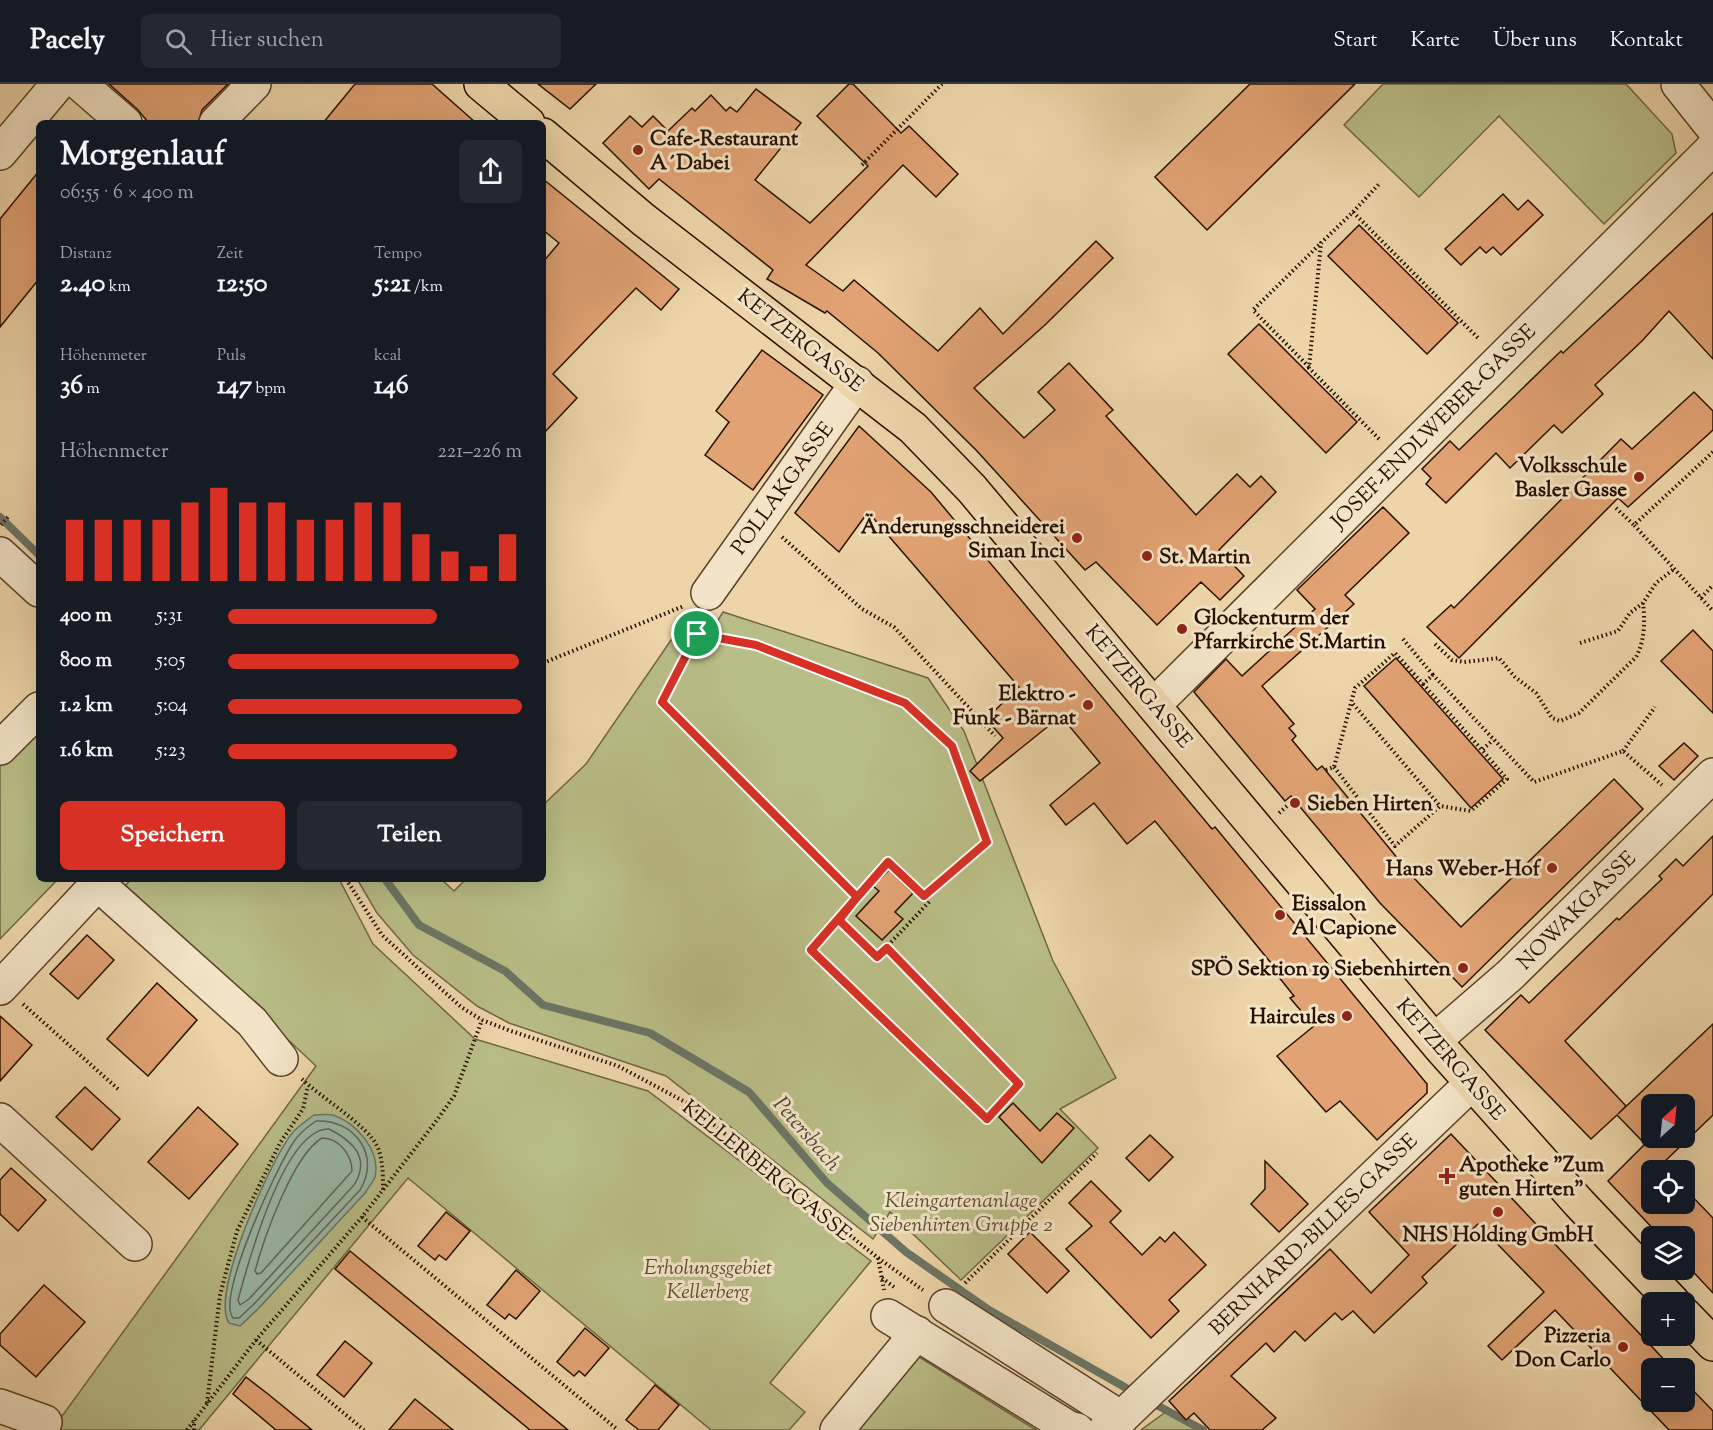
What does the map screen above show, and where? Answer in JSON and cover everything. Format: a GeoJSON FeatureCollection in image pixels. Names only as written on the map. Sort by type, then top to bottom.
{"type":"FeatureCollection","features":[{"type":"Feature","properties":{"kind":"main road"},"geometry":{"type":"LineString","coordinates":[[481,84],[524,120]]}},
{"type":"Feature","properties":{"kind":"main road","name":"KETZERGASSE"},"geometry":{"type":"LineString","coordinates":[[546,138],[644,220],[913,428],[972,489],[1472,1083],[1572,1195],[1664,1292]]}},
{"type":"Feature","properties":{"kind":"main road"},"geometry":{"type":"LineString","coordinates":[[1695,1325],[1713,1344]]}},
{"type":"Feature","properties":{"kind":"street"},"geometry":{"type":"LineString","coordinates":[[0,153],[58,84]]}},
{"type":"Feature","properties":{"kind":"street"},"geometry":{"type":"LineString","coordinates":[[80,84],[122,120]]}},
{"type":"Feature","properties":{"kind":"street"},"geometry":{"type":"LineString","coordinates":[[219,120],[254,84]]}},
{"type":"Feature","properties":{"kind":"street"},"geometry":{"type":"LineString","coordinates":[[1677,84],[1713,128]]}},
{"type":"Feature","properties":{"kind":"street","name":"JOSEF-ENDLWEBER-GASSE"},"geometry":{"type":"LineString","coordinates":[[1154,705],[1398,459],[1713,148]]}},
{"type":"Feature","properties":{"kind":"street","name":"POLLAKGASSE"},"geometry":{"type":"LineString","coordinates":[[708,593],[857,383]]}},
{"type":"Feature","properties":{"kind":"street"},"geometry":{"type":"LineString","coordinates":[[0,554],[36,587]]}},
{"type":"Feature","properties":{"kind":"street"},"geometry":{"type":"LineString","coordinates":[[0,748],[36,712]]}},
{"type":"Feature","properties":{"kind":"street","name":"NOWAKGASSE"},"geometry":{"type":"LineString","coordinates":[[1435,1040],[1510,975],[1713,775]]}},
{"type":"Feature","properties":{"kind":"street"},"geometry":{"type":"LineString","coordinates":[[1,986],[99,882]]}},
{"type":"Feature","properties":{"kind":"street"},"geometry":{"type":"LineString","coordinates":[[101,882],[252,1022],[281,1059]]}},
{"type":"Feature","properties":{"kind":"street","name":"BERNHARD-BILLES-GASSE"},"geometry":{"type":"LineString","coordinates":[[1113,1424],[1472,1083]]}},
{"type":"Feature","properties":{"kind":"street"},"geometry":{"type":"LineString","coordinates":[[0,1120],[135,1244]]}},
{"type":"Feature","properties":{"kind":"street"},"geometry":{"type":"LineString","coordinates":[[956,1294],[1113,1424]]}},
{"type":"Feature","properties":{"kind":"street"},"geometry":{"type":"LineString","coordinates":[[888,1316],[1069,1428],[1077,1430]]}},
{"type":"Feature","properties":{"kind":"street"},"geometry":{"type":"LineString","coordinates":[[837,1430],[917,1333]]}},
{"type":"Feature","properties":{"kind":"street"},"geometry":{"type":"LineString","coordinates":[[0,1406],[45,1422]]}},
{"type":"Feature","properties":{"kind":"path"},"geometry":{"type":"LineString","coordinates":[[862,165],[942,84]]}},
{"type":"Feature","properties":{"kind":"path"},"geometry":{"type":"LineString","coordinates":[[1380,183],[1253,310],[1398,459]]}},
{"type":"Feature","properties":{"kind":"path"},"geometry":{"type":"LineString","coordinates":[[1353,212],[1499,359]]}},
{"type":"Feature","properties":{"kind":"path"},"geometry":{"type":"LineString","coordinates":[[1310,368],[1322,243]]}},
{"type":"Feature","properties":{"kind":"path"},"geometry":{"type":"LineString","coordinates":[[1634,525],[1713,452]]}},
{"type":"Feature","properties":{"kind":"path"},"geometry":{"type":"LineString","coordinates":[[769,506],[779,535],[862,609],[894,627],[995,736]]}},
{"type":"Feature","properties":{"kind":"path"},"geometry":{"type":"LineString","coordinates":[[1616,507],[1713,611]]}},
{"type":"Feature","properties":{"kind":"path"},"geometry":{"type":"LineString","coordinates":[[0,526],[8,517]]}},
{"type":"Feature","properties":{"kind":"path"},"geometry":{"type":"LineString","coordinates":[[1580,643],[1618,631],[1630,613],[1643,603],[1656,583],[1674,569]]}},
{"type":"Feature","properties":{"kind":"path"},"geometry":{"type":"LineString","coordinates":[[1701,598],[1713,585]]}},
{"type":"Feature","properties":{"kind":"path"},"geometry":{"type":"LineString","coordinates":[[708,593],[705,619],[662,702],[857,897]]}},
{"type":"Feature","properties":{"kind":"path"},"geometry":{"type":"LineString","coordinates":[[546,662],[666,615],[708,593]]}},
{"type":"Feature","properties":{"kind":"path"},"geometry":{"type":"LineString","coordinates":[[1435,644],[1452,660],[1464,662],[1499,658],[1515,677],[1536,693],[1552,718],[1560,721],[1579,713],[1636,657],[1641,648],[1645,617],[1643,603]]}},
{"type":"Feature","properties":{"kind":"path"},"geometry":{"type":"LineString","coordinates":[[697,634],[756,645],[905,703],[952,746],[987,842],[924,896]]}},
{"type":"Feature","properties":{"kind":"path"},"geometry":{"type":"LineString","coordinates":[[1402,639],[1534,782],[1623,751],[1655,707]]}},
{"type":"Feature","properties":{"kind":"path"},"geometry":{"type":"LineString","coordinates":[[1334,767],[1355,688],[1395,653],[1508,778],[1471,811],[1440,806],[1352,703]]}},
{"type":"Feature","properties":{"kind":"path"},"geometry":{"type":"LineString","coordinates":[[1423,684],[1433,675]]}},
{"type":"Feature","properties":{"kind":"path"},"geometry":{"type":"LineString","coordinates":[[1482,750],[1493,740]]}},
{"type":"Feature","properties":{"kind":"path"},"geometry":{"type":"LineString","coordinates":[[1623,751],[1683,804]]}},
{"type":"Feature","properties":{"kind":"path"},"geometry":{"type":"LineString","coordinates":[[1326,770],[1334,767]]}},
{"type":"Feature","properties":{"kind":"path"},"geometry":{"type":"LineString","coordinates":[[1334,767],[1395,846],[1440,806]]}},
{"type":"Feature","properties":{"kind":"path"},"geometry":{"type":"LineString","coordinates":[[839,920],[877,957],[930,902],[888,862],[811,950],[987,1119],[1019,1084],[887,948]]}},
{"type":"Feature","properties":{"kind":"path","name":"KELLERBERGGASSE"},"geometry":{"type":"LineString","coordinates":[[348,882],[382,934],[461,1007],[482,1020],[618,1065],[687,1103],[878,1258],[956,1294]]}},
{"type":"Feature","properties":{"kind":"path"},"geometry":{"type":"LineString","coordinates":[[1,986],[118,1089]]}},
{"type":"Feature","properties":{"kind":"path"},"geometry":{"type":"LineString","coordinates":[[187,1430],[256,1340],[362,1217],[454,1096],[482,1020]]}},
{"type":"Feature","properties":{"kind":"path"},"geometry":{"type":"LineString","coordinates":[[281,1059],[308,1086],[367,1132],[378,1148],[383,1169],[383,1190]]}},
{"type":"Feature","properties":{"kind":"path"},"geometry":{"type":"LineString","coordinates":[[206,1404],[220,1295],[237,1231],[280,1143],[303,1109],[308,1086]]}},
{"type":"Feature","properties":{"kind":"path"},"geometry":{"type":"LineString","coordinates":[[956,1294],[1097,1153]]}},
{"type":"Feature","properties":{"kind":"path"},"geometry":{"type":"LineString","coordinates":[[362,1217],[618,1430]]}},
{"type":"Feature","properties":{"kind":"path"},"geometry":{"type":"LineString","coordinates":[[878,1258],[888,1316]]}},
{"type":"Feature","properties":{"kind":"path"},"geometry":{"type":"LineString","coordinates":[[256,1340],[364,1430]]}},
{"type":"Feature","properties":{"kind":"path"},"geometry":{"type":"LineString","coordinates":[[194,1419],[194,1430]]}},
{"type":"Feature","properties":{"kind":"green space"},"geometry":{"type":"Polygon","coordinates":[[[1383,84],[1626,84],[1672,134],[1676,153],[1604,224],[1499,116],[1419,197],[1344,125],[1383,84]]]}},
{"type":"Feature","properties":{"kind":"green space","name":"Kleingartenanlage Siebenhirten Gruppe 2"},"geometry":{"type":"Polygon","coordinates":[[[691,611],[715,625],[723,612],[928,678],[964,731],[1053,961],[1116,1078],[1060,1109],[1098,1148],[961,1280],[890,1212],[873,1239],[666,1076],[509,1023],[477,1006],[413,955],[377,913],[359,882],[444,882],[454,891],[463,882],[546,882],[546,802],[586,764],[691,611]]]}},
{"type":"Feature","properties":{"kind":"green space"},"geometry":{"type":"Polygon","coordinates":[[[36,724],[36,882],[55,882],[0,939],[0,762],[36,724]]]}},
{"type":"Feature","properties":{"kind":"green space","name":"Erholungsgebiet Kellerberg"},"geometry":{"type":"Polygon","coordinates":[[[128,882],[341,882],[373,944],[475,1039],[648,1091],[871,1261],[770,1383],[805,1412],[789,1430],[711,1430],[408,1178],[199,1430],[52,1430],[316,1066],[125,886],[128,882]]]}},
{"type":"Feature","properties":{"kind":"green space"},"geometry":{"type":"Polygon","coordinates":[[[916,1355],[1036,1430],[854,1430],[916,1355]]]}},
{"type":"Feature","properties":{"kind":"green space"},"geometry":{"type":"Polygon","coordinates":[[[1167,1411],[1206,1430],[1141,1430],[1167,1411]]]}},
{"type":"Feature","properties":{"kind":"water"},"geometry":{"type":"Polygon","coordinates":[[[314,1115],[333,1115],[358,1131],[374,1157],[375,1177],[365,1193],[258,1309],[240,1326],[229,1323],[225,1308],[228,1286],[234,1259],[256,1200],[290,1136],[314,1115]]]}},
{"type":"Feature","properties":{"kind":"building"},"geometry":{"type":"Polygon","coordinates":[[[109,84],[228,84],[202,110],[199,120],[146,120],[109,84]]]}},
{"type":"Feature","properties":{"kind":"building"},"geometry":{"type":"Polygon","coordinates":[[[355,84],[432,84],[473,120],[325,120],[355,84]]]}},
{"type":"Feature","properties":{"kind":"building"},"geometry":{"type":"Polygon","coordinates":[[[538,84],[596,84],[570,109],[538,84]]]}},
{"type":"Feature","properties":{"kind":"building"},"geometry":{"type":"Polygon","coordinates":[[[849,84],[853,84],[901,133],[909,126],[958,174],[936,197],[903,165],[806,265],[843,291],[854,280],[938,351],[980,308],[1003,334],[1096,241],[1113,258],[1046,324],[974,388],[1024,438],[1055,410],[1038,392],[1069,363],[1113,410],[1106,416],[1196,515],[1237,474],[1250,487],[1261,476],[1276,492],[1219,550],[1244,576],[1220,600],[1201,582],[1157,625],[1096,562],[1085,570],[976,450],[878,353],[827,311],[825,313],[767,279],[773,270],[659,179],[649,189],[603,143],[630,116],[642,127],[653,116],[668,131],[692,108],[695,111],[711,95],[726,111],[730,107],[737,112],[756,89],[801,123],[755,180],[810,223],[868,166],[817,116],[849,84]]]}},
{"type":"Feature","properties":{"kind":"building"},"geometry":{"type":"Polygon","coordinates":[[[1250,84],[1355,84],[1207,230],[1155,177],[1250,84]]]}},
{"type":"Feature","properties":{"kind":"building"},"geometry":{"type":"Polygon","coordinates":[[[36,175],[36,283],[0,327],[0,219],[36,175]]]}},
{"type":"Feature","properties":{"kind":"building"},"geometry":{"type":"Polygon","coordinates":[[[546,181],[679,289],[661,310],[636,288],[553,374],[577,398],[546,431],[546,258],[559,243],[546,232],[546,181]]]}},
{"type":"Feature","properties":{"kind":"building"},"geometry":{"type":"Polygon","coordinates":[[[1503,194],[1518,210],[1528,200],[1543,215],[1501,255],[1493,247],[1486,253],[1480,247],[1461,265],[1445,249],[1503,194]]]}},
{"type":"Feature","properties":{"kind":"building"},"geometry":{"type":"Polygon","coordinates":[[[1713,213],[1713,359],[1669,311],[1642,341],[1595,385],[1603,394],[1562,433],[1554,425],[1510,468],[1496,453],[1446,503],[1426,484],[1431,478],[1422,469],[1450,441],[1459,450],[1561,351],[1563,353],[1713,213]]]}},
{"type":"Feature","properties":{"kind":"building"},"geometry":{"type":"Polygon","coordinates":[[[1359,225],[1458,323],[1427,354],[1328,256],[1359,225]]]}},
{"type":"Feature","properties":{"kind":"building"},"geometry":{"type":"Polygon","coordinates":[[[1259,324],[1357,422],[1326,453],[1228,354],[1259,324]]]}},
{"type":"Feature","properties":{"kind":"building"},"geometry":{"type":"Polygon","coordinates":[[[762,350],[823,395],[753,490],[705,455],[729,422],[716,411],[762,350]]]}},
{"type":"Feature","properties":{"kind":"building"},"geometry":{"type":"Polygon","coordinates":[[[1694,392],[1713,411],[1713,430],[1628,507],[1618,498],[1459,658],[1427,627],[1451,605],[1454,608],[1621,439],[1632,449],[1694,392]]]}},
{"type":"Feature","properties":{"kind":"building"},"geometry":{"type":"Polygon","coordinates":[[[859,426],[931,492],[1212,829],[1215,827],[1427,1084],[1427,1093],[1377,1140],[1340,1101],[1326,1112],[1277,1056],[1314,1026],[1290,998],[1294,996],[1278,976],[1280,974],[1155,821],[1127,844],[1094,803],[1066,825],[1050,805],[1100,763],[1061,716],[980,781],[970,771],[1003,738],[986,719],[1019,687],[868,512],[839,552],[795,513],[859,426]]]}},
{"type":"Feature","properties":{"kind":"building"},"geometry":{"type":"Polygon","coordinates":[[[1383,507],[1409,533],[1345,595],[1354,604],[1262,686],[1294,724],[1289,728],[1296,736],[1292,740],[1317,770],[1322,766],[1412,876],[1461,927],[1614,779],[1643,809],[1462,987],[1380,903],[1291,796],[1285,801],[1194,692],[1226,659],[1242,676],[1315,609],[1297,590],[1383,507]]]}},
{"type":"Feature","properties":{"kind":"building"},"geometry":{"type":"Polygon","coordinates":[[[1693,630],[1713,651],[1713,713],[1661,661],[1693,630]]]}},
{"type":"Feature","properties":{"kind":"building"},"geometry":{"type":"Polygon","coordinates":[[[1396,658],[1503,779],[1471,808],[1364,686],[1396,658]]]}},
{"type":"Feature","properties":{"kind":"building"},"geometry":{"type":"Polygon","coordinates":[[[1684,743],[1698,756],[1674,780],[1659,766],[1684,743]]]}},
{"type":"Feature","properties":{"kind":"building"},"geometry":{"type":"Polygon","coordinates":[[[1713,836],[1713,894],[1565,1041],[1626,1106],[1618,1114],[1713,1024],[1713,1115],[1695,1132],[1695,1094],[1641,1094],[1641,1140],[1617,1115],[1591,1139],[1485,1030],[1521,995],[1529,1003],[1617,918],[1619,920],[1662,879],[1659,876],[1676,859],[1683,866],[1713,836]]]}},
{"type":"Feature","properties":{"kind":"building"},"geometry":{"type":"Polygon","coordinates":[[[889,870],[913,893],[895,912],[903,919],[882,940],[856,916],[879,891],[873,886],[889,870]]]}},
{"type":"Feature","properties":{"kind":"building"},"geometry":{"type":"Polygon","coordinates":[[[87,935],[114,960],[78,999],[50,974],[87,935]]]}},
{"type":"Feature","properties":{"kind":"building"},"geometry":{"type":"Polygon","coordinates":[[[157,983],[197,1020],[148,1076],[107,1039],[157,983]]]}},
{"type":"Feature","properties":{"kind":"building"},"geometry":{"type":"Polygon","coordinates":[[[0,1016],[32,1045],[0,1081],[0,1016]]]}},
{"type":"Feature","properties":{"kind":"building"},"geometry":{"type":"Polygon","coordinates":[[[85,1087],[120,1119],[92,1150],[56,1117],[85,1087]]]}},
{"type":"Feature","properties":{"kind":"building"},"geometry":{"type":"Polygon","coordinates":[[[1013,1103],[1040,1131],[1057,1113],[1074,1128],[1042,1163],[999,1117],[1013,1103]]]}},
{"type":"Feature","properties":{"kind":"building"},"geometry":{"type":"Polygon","coordinates":[[[198,1107],[238,1144],[189,1199],[148,1162],[198,1107]]]}},
{"type":"Feature","properties":{"kind":"building"},"geometry":{"type":"Polygon","coordinates":[[[1451,1134],[1641,1335],[1641,1346],[1651,1346],[1663,1358],[1641,1358],[1641,1401],[1555,1310],[1502,1360],[1488,1346],[1544,1292],[1478,1224],[1422,1277],[1427,1283],[1374,1333],[1353,1311],[1342,1320],[1335,1313],[1305,1341],[1295,1331],[1274,1352],[1266,1343],[1231,1376],[1276,1418],[1262,1430],[1210,1430],[1194,1413],[1186,1420],[1169,1401],[1330,1249],[1371,1293],[1409,1255],[1369,1212],[1451,1134]]]}},
{"type":"Feature","properties":{"kind":"building"},"geometry":{"type":"Polygon","coordinates":[[[1150,1135],[1173,1157],[1149,1181],[1126,1158],[1150,1135]]]}},
{"type":"Feature","properties":{"kind":"building"},"geometry":{"type":"Polygon","coordinates":[[[1641,1148],[1679,1148],[1666,1160],[1641,1160],[1641,1214],[1695,1214],[1695,1199],[1713,1218],[1713,1293],[1695,1274],[1695,1226],[1651,1226],[1608,1181],[1641,1148]]]}},
{"type":"Feature","properties":{"kind":"building"},"geometry":{"type":"Polygon","coordinates":[[[1265,1161],[1308,1204],[1279,1232],[1251,1204],[1265,1189],[1265,1161]]]}},
{"type":"Feature","properties":{"kind":"building"},"geometry":{"type":"Polygon","coordinates":[[[11,1168],[46,1200],[18,1231],[0,1214],[0,1180],[11,1168]]]}},
{"type":"Feature","properties":{"kind":"building"},"geometry":{"type":"Polygon","coordinates":[[[1091,1181],[1121,1211],[1110,1222],[1142,1255],[1160,1237],[1165,1242],[1174,1232],[1206,1265],[1169,1300],[1179,1311],[1151,1338],[1066,1249],[1092,1226],[1069,1203],[1091,1181]]]}},
{"type":"Feature","properties":{"kind":"building"},"geometry":{"type":"Polygon","coordinates":[[[446,1212],[470,1231],[446,1260],[439,1255],[435,1260],[418,1246],[446,1212]]]}},
{"type":"Feature","properties":{"kind":"building"},"geometry":{"type":"Polygon","coordinates":[[[1030,1232],[1069,1271],[1047,1293],[1008,1254],[1030,1232]]]}},
{"type":"Feature","properties":{"kind":"building"},"geometry":{"type":"Polygon","coordinates":[[[350,1251],[568,1430],[530,1430],[335,1269],[350,1251]]]}},
{"type":"Feature","properties":{"kind":"building"},"geometry":{"type":"Polygon","coordinates":[[[516,1270],[540,1291],[516,1319],[509,1314],[505,1319],[487,1305],[516,1270]]]}},
{"type":"Feature","properties":{"kind":"building"},"geometry":{"type":"Polygon","coordinates":[[[44,1285],[85,1322],[36,1377],[0,1345],[0,1334],[44,1285]]]}},
{"type":"Feature","properties":{"kind":"building"},"geometry":{"type":"Polygon","coordinates":[[[585,1328],[609,1348],[585,1376],[579,1371],[574,1376],[557,1362],[585,1328]]]}},
{"type":"Feature","properties":{"kind":"building"},"geometry":{"type":"Polygon","coordinates":[[[345,1341],[372,1363],[344,1397],[317,1375],[345,1341]]]}},
{"type":"Feature","properties":{"kind":"building"},"geometry":{"type":"Polygon","coordinates":[[[246,1377],[312,1430],[276,1430],[233,1394],[246,1377]]]}},
{"type":"Feature","properties":{"kind":"building"},"geometry":{"type":"Polygon","coordinates":[[[655,1385],[679,1405],[658,1430],[639,1430],[626,1420],[655,1385]]]}},
{"type":"Feature","properties":{"kind":"building"},"geometry":{"type":"Polygon","coordinates":[[[1695,1392],[1713,1411],[1713,1430],[1669,1430],[1652,1412],[1695,1412],[1695,1392]]]}},
{"type":"Feature","properties":{"kind":"building"},"geometry":{"type":"Polygon","coordinates":[[[415,1399],[453,1430],[389,1430],[415,1399]]]}},
{"type":"Feature","properties":{"kind":"waterway","name":"Petersbach"},"geometry":{"type":"LineString","coordinates":[[0,517],[36,552]]}},
{"type":"Feature","properties":{"kind":"waterway","name":"Petersbach"},"geometry":{"type":"LineString","coordinates":[[387,882],[419,925],[505,971],[543,1005],[650,1033],[749,1092],[827,1183],[906,1252],[989,1310],[1135,1393]]}},
{"type":"Feature","properties":{"kind":"waterway","name":"Petersbach"},"geometry":{"type":"LineString","coordinates":[[1151,1402],[1203,1430]]}},
{"type":"Feature","properties":{"kind":"place","name":"Cafe-Restaurant A´Dabei"},"geometry":{"type":"Point","coordinates":[638,150]}},
{"type":"Feature","properties":{"kind":"place","name":"Volksschule Basler Gasse"},"geometry":{"type":"Point","coordinates":[1639,477]}},
{"type":"Feature","properties":{"kind":"place","name":"Änderungsschneiderei Siman Inci"},"geometry":{"type":"Point","coordinates":[1077,538]}},
{"type":"Feature","properties":{"kind":"place","name":"St. Martin"},"geometry":{"type":"Point","coordinates":[1147,556]}},
{"type":"Feature","properties":{"kind":"place","name":"Glockenturm der Pfarrkirche St.Martin"},"geometry":{"type":"Point","coordinates":[1182,629]}},
{"type":"Feature","properties":{"kind":"place","name":"Elektro - Funk - Bärnat"},"geometry":{"type":"Point","coordinates":[1088,705]}},
{"type":"Feature","properties":{"kind":"place","name":"Sieben Hirten"},"geometry":{"type":"Point","coordinates":[1295,803]}},
{"type":"Feature","properties":{"kind":"place","name":"Hans Weber-Hof"},"geometry":{"type":"Point","coordinates":[1552,868]}},
{"type":"Feature","properties":{"kind":"place","name":"Eissalon Al Capione"},"geometry":{"type":"Point","coordinates":[1280,915]}},
{"type":"Feature","properties":{"kind":"place","name":"SPÖ Sektion 19 Siebenhirten"},"geometry":{"type":"Point","coordinates":[1463,968]}},
{"type":"Feature","properties":{"kind":"place","name":"Haircules"},"geometry":{"type":"Point","coordinates":[1347,1016]}},
{"type":"Feature","properties":{"kind":"place","name":"Apotheke \"Zum guten Hirten\""},"geometry":{"type":"Point","coordinates":[1447,1176]}},
{"type":"Feature","properties":{"kind":"place","name":"NHS Holding GmbH"},"geometry":{"type":"Point","coordinates":[1498,1212]}},
{"type":"Feature","properties":{"kind":"place","name":"Pizzeria Don Carlo"},"geometry":{"type":"Point","coordinates":[1623,1347]}},
{"type":"Feature","properties":{"kind":"route"},"geometry":{"type":"LineString","coordinates":[[697,634],[662,702],[857,897],[839,920],[877,957],[887,948],[1019,1084],[987,1119],[811,950],[839,920],[888,862],[924,896],[987,842],[952,746],[905,703],[756,645],[697,634]]}}]}
